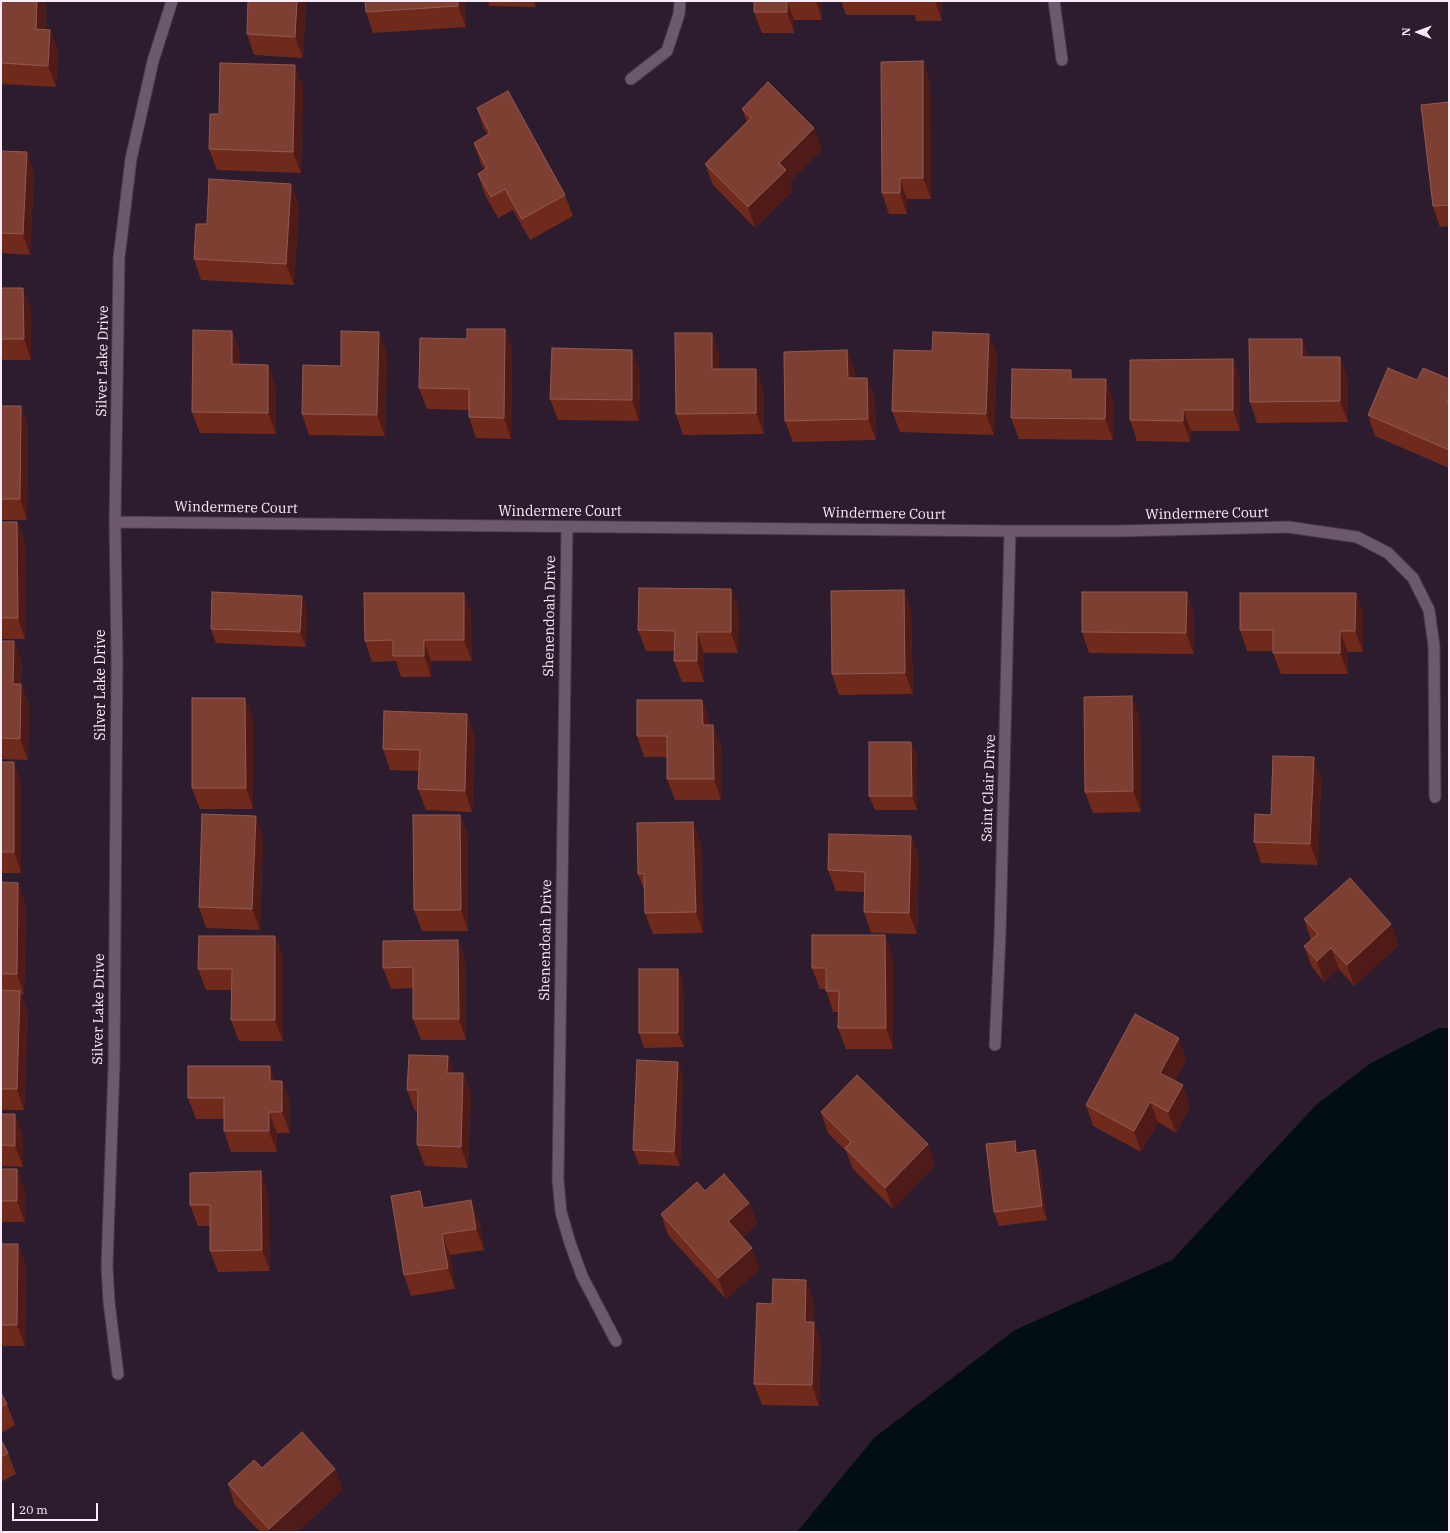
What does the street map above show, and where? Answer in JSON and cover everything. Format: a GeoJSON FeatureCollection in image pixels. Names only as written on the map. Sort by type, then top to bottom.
{"type":"FeatureCollection","features":[{"type":"Feature","properties":{"kind":"street","name":"Silver Lake Drive"},"geometry":{"type":"LineString","coordinates":[[118,1374],[109,1302],[107,1266],[114,1057],[117,669],[115,522],[119,258],[131,159],[152,61],[172,1]]}},
{"type":"Feature","properties":{"kind":"street"},"geometry":{"type":"LineString","coordinates":[[631,79],[667,51],[679,14],[680,1]]}},
{"type":"Feature","properties":{"kind":"street"},"geometry":{"type":"LineString","coordinates":[[1054,1],[1062,60]]}},
{"type":"Feature","properties":{"kind":"street","name":"Windermere Court"},"geometry":{"type":"LineString","coordinates":[[115,522],[1010,531],[1119,531],[1288,527],[1357,537],[1388,553],[1413,578],[1429,610],[1434,646],[1434,798]]}},
{"type":"Feature","properties":{"kind":"street","name":"Shenendoah Drive"},"geometry":{"type":"LineString","coordinates":[[567,527],[558,1180],[561,1212],[570,1243],[582,1276],[616,1341]]}},
{"type":"Feature","properties":{"kind":"street","name":"Saint Clair Drive"},"geometry":{"type":"LineString","coordinates":[[995,1045],[1000,936],[1010,531]]}},
{"type":"Feature","properties":{"kind":"shaded area"},"geometry":{"type":"Polygon","coordinates":[[[1439,1028],[1449,1028],[1449,1532],[797,1532],[874,1438],[1015,1330],[1172,1260],[1316,1105],[1371,1063],[1439,1028]]]}},
{"type":"Feature","properties":{"kind":"building"},"geometry":{"type":"Polygon","coordinates":[[[1,1],[37,1],[36,29],[50,30],[48,66],[1,63],[1,1]]]}},
{"type":"Feature","properties":{"kind":"building"},"geometry":{"type":"Polygon","coordinates":[[[248,1],[297,1],[295,37],[247,34],[248,1]]]}},
{"type":"Feature","properties":{"kind":"building"},"geometry":{"type":"Polygon","coordinates":[[[365,1],[458,1],[458,6],[366,12],[365,1]]]}},
{"type":"Feature","properties":{"kind":"building"},"geometry":{"type":"Polygon","coordinates":[[[754,1],[787,1],[787,12],[754,12],[754,1]]]}},
{"type":"Feature","properties":{"kind":"building"},"geometry":{"type":"Polygon","coordinates":[[[923,61],[923,178],[900,178],[900,193],[882,193],[881,62],[923,61]]]}},
{"type":"Feature","properties":{"kind":"building"},"geometry":{"type":"Polygon","coordinates":[[[220,63],[295,65],[293,152],[209,149],[210,114],[219,114],[220,63]]]}},
{"type":"Feature","properties":{"kind":"building"},"geometry":{"type":"Polygon","coordinates":[[[768,82],[814,128],[779,163],[786,170],[748,207],[705,164],[751,118],[742,109],[768,82]]]}},
{"type":"Feature","properties":{"kind":"building"},"geometry":{"type":"Polygon","coordinates":[[[508,91],[565,195],[522,219],[505,189],[491,197],[478,174],[487,168],[474,143],[490,133],[477,108],[508,91]]]}},
{"type":"Feature","properties":{"kind":"building"},"geometry":{"type":"Polygon","coordinates":[[[1449,102],[1449,205],[1433,206],[1421,105],[1449,102]]]}},
{"type":"Feature","properties":{"kind":"building"},"geometry":{"type":"Polygon","coordinates":[[[1,151],[27,152],[23,234],[1,233],[1,151]]]}},
{"type":"Feature","properties":{"kind":"building"},"geometry":{"type":"Polygon","coordinates":[[[209,179],[291,184],[286,264],[194,259],[196,224],[207,224],[209,179]]]}},
{"type":"Feature","properties":{"kind":"building"},"geometry":{"type":"Polygon","coordinates":[[[1,288],[23,288],[24,339],[1,339],[1,288]]]}},
{"type":"Feature","properties":{"kind":"building"},"geometry":{"type":"Polygon","coordinates":[[[467,329],[505,329],[504,418],[469,417],[469,389],[419,388],[420,338],[467,339],[467,329]]]}},
{"type":"Feature","properties":{"kind":"building"},"geometry":{"type":"Polygon","coordinates":[[[193,330],[232,331],[232,364],[268,365],[268,413],[192,412],[193,330]]]}},
{"type":"Feature","properties":{"kind":"building"},"geometry":{"type":"Polygon","coordinates":[[[341,331],[379,332],[377,415],[302,414],[303,365],[341,366],[341,331]]]}},
{"type":"Feature","properties":{"kind":"building"},"geometry":{"type":"Polygon","coordinates":[[[933,332],[989,334],[986,414],[892,411],[894,350],[932,351],[933,332]]]}},
{"type":"Feature","properties":{"kind":"building"},"geometry":{"type":"Polygon","coordinates":[[[675,333],[712,333],[712,369],[756,369],[756,413],[676,414],[675,333]]]}},
{"type":"Feature","properties":{"kind":"building"},"geometry":{"type":"Polygon","coordinates":[[[1249,339],[1302,339],[1302,357],[1340,357],[1340,401],[1250,402],[1249,339]]]}},
{"type":"Feature","properties":{"kind":"building"},"geometry":{"type":"Polygon","coordinates":[[[552,348],[632,350],[632,400],[550,399],[552,348]]]}},
{"type":"Feature","properties":{"kind":"building"},"geometry":{"type":"Polygon","coordinates":[[[847,350],[848,378],[867,378],[868,419],[785,421],[784,352],[847,350]]]}},
{"type":"Feature","properties":{"kind":"building"},"geometry":{"type":"Polygon","coordinates":[[[1233,359],[1233,410],[1183,410],[1183,421],[1130,420],[1130,360],[1233,359]]]}},
{"type":"Feature","properties":{"kind":"building"},"geometry":{"type":"Polygon","coordinates":[[[1388,368],[1417,380],[1423,368],[1449,379],[1449,397],[1447,401],[1449,402],[1449,450],[1368,415],[1388,368]]]}},
{"type":"Feature","properties":{"kind":"building"},"geometry":{"type":"Polygon","coordinates":[[[1012,369],[1071,370],[1071,379],[1106,379],[1105,419],[1011,418],[1012,369]]]}},
{"type":"Feature","properties":{"kind":"building"},"geometry":{"type":"Polygon","coordinates":[[[1,406],[21,406],[20,499],[1,499],[1,406]]]}},
{"type":"Feature","properties":{"kind":"building"},"geometry":{"type":"Polygon","coordinates":[[[1,522],[17,522],[18,618],[1,618],[1,522]]]}},
{"type":"Feature","properties":{"kind":"building"},"geometry":{"type":"Polygon","coordinates":[[[639,588],[731,589],[731,632],[697,632],[697,661],[674,661],[675,631],[638,630],[639,588]]]}},
{"type":"Feature","properties":{"kind":"building"},"geometry":{"type":"Polygon","coordinates":[[[904,590],[905,673],[832,674],[831,591],[904,590]]]}},
{"type":"Feature","properties":{"kind":"building"},"geometry":{"type":"Polygon","coordinates":[[[212,592],[302,596],[300,632],[211,629],[212,592]]]}},
{"type":"Feature","properties":{"kind":"building"},"geometry":{"type":"Polygon","coordinates":[[[1082,592],[1187,592],[1186,633],[1082,632],[1082,592]]]}},
{"type":"Feature","properties":{"kind":"building"},"geometry":{"type":"Polygon","coordinates":[[[364,593],[464,593],[464,640],[424,640],[424,656],[393,656],[393,640],[365,641],[364,593]]]}},
{"type":"Feature","properties":{"kind":"building"},"geometry":{"type":"Polygon","coordinates":[[[1240,593],[1356,593],[1355,631],[1340,631],[1340,653],[1273,653],[1273,630],[1240,630],[1240,593]]]}},
{"type":"Feature","properties":{"kind":"building"},"geometry":{"type":"Polygon","coordinates":[[[1,641],[14,641],[13,684],[21,684],[20,739],[1,738],[1,641]]]}},
{"type":"Feature","properties":{"kind":"building"},"geometry":{"type":"Polygon","coordinates":[[[1132,696],[1133,791],[1085,792],[1084,697],[1132,696]]]}},
{"type":"Feature","properties":{"kind":"building"},"geometry":{"type":"Polygon","coordinates":[[[192,698],[245,698],[246,788],[192,788],[192,698]]]}},
{"type":"Feature","properties":{"kind":"building"},"geometry":{"type":"Polygon","coordinates":[[[637,700],[702,700],[703,725],[713,725],[714,779],[667,779],[667,736],[637,736],[637,700]]]}},
{"type":"Feature","properties":{"kind":"building"},"geometry":{"type":"Polygon","coordinates":[[[384,711],[467,714],[465,791],[418,789],[420,750],[383,749],[384,711]]]}},
{"type":"Feature","properties":{"kind":"building"},"geometry":{"type":"Polygon","coordinates":[[[869,742],[911,742],[912,796],[869,796],[869,742]]]}},
{"type":"Feature","properties":{"kind":"building"},"geometry":{"type":"Polygon","coordinates":[[[1273,756],[1314,757],[1310,844],[1254,842],[1255,814],[1271,815],[1273,756]]]}},
{"type":"Feature","properties":{"kind":"building"},"geometry":{"type":"Polygon","coordinates":[[[1,762],[14,762],[14,852],[1,852],[1,762]]]}},
{"type":"Feature","properties":{"kind":"building"},"geometry":{"type":"Polygon","coordinates":[[[202,814],[256,816],[252,909],[199,907],[202,814]]]}},
{"type":"Feature","properties":{"kind":"building"},"geometry":{"type":"Polygon","coordinates":[[[413,815],[460,815],[461,910],[414,910],[413,815]]]}},
{"type":"Feature","properties":{"kind":"building"},"geometry":{"type":"Polygon","coordinates":[[[693,822],[696,912],[645,913],[644,873],[638,874],[637,823],[693,822]]]}},
{"type":"Feature","properties":{"kind":"building"},"geometry":{"type":"Polygon","coordinates":[[[829,834],[911,836],[909,913],[864,912],[865,872],[828,870],[829,834]]]}},
{"type":"Feature","properties":{"kind":"building"},"geometry":{"type":"Polygon","coordinates":[[[1350,878],[1391,924],[1347,965],[1331,948],[1317,961],[1304,946],[1318,934],[1304,919],[1350,878]]]}},
{"type":"Feature","properties":{"kind":"building"},"geometry":{"type":"Polygon","coordinates":[[[1,882],[18,883],[17,974],[1,974],[1,882]]]}},
{"type":"Feature","properties":{"kind":"building"},"geometry":{"type":"Polygon","coordinates":[[[812,935],[885,935],[886,1028],[838,1028],[839,991],[826,991],[826,968],[812,968],[812,935]]]}},
{"type":"Feature","properties":{"kind":"building"},"geometry":{"type":"Polygon","coordinates":[[[199,936],[275,936],[275,1020],[231,1020],[232,969],[198,969],[199,936]]]}},
{"type":"Feature","properties":{"kind":"building"},"geometry":{"type":"Polygon","coordinates":[[[458,940],[459,1019],[413,1019],[413,967],[383,968],[383,941],[458,940]]]}},
{"type":"Feature","properties":{"kind":"building"},"geometry":{"type":"Polygon","coordinates":[[[639,969],[678,969],[678,1033],[639,1033],[639,969]]]}},
{"type":"Feature","properties":{"kind":"building"},"geometry":{"type":"Polygon","coordinates":[[[1,990],[20,991],[17,1089],[1,1089],[1,990]]]}},
{"type":"Feature","properties":{"kind":"building"},"geometry":{"type":"Polygon","coordinates":[[[1135,1014],[1179,1038],[1160,1073],[1183,1085],[1168,1112],[1150,1102],[1134,1131],[1086,1105],[1135,1014]]]}},
{"type":"Feature","properties":{"kind":"building"},"geometry":{"type":"Polygon","coordinates":[[[409,1055],[448,1056],[447,1073],[463,1073],[461,1147],[417,1145],[418,1090],[407,1090],[409,1055]]]}},
{"type":"Feature","properties":{"kind":"building"},"geometry":{"type":"Polygon","coordinates":[[[637,1060],[678,1062],[674,1152],[633,1150],[637,1060]]]}},
{"type":"Feature","properties":{"kind":"building"},"geometry":{"type":"Polygon","coordinates":[[[188,1066],[270,1066],[270,1081],[282,1081],[282,1112],[269,1112],[269,1131],[224,1131],[224,1098],[188,1098],[188,1066]]]}},
{"type":"Feature","properties":{"kind":"building"},"geometry":{"type":"Polygon","coordinates":[[[857,1075],[928,1144],[885,1188],[845,1148],[851,1142],[821,1112],[857,1075]]]}},
{"type":"Feature","properties":{"kind":"building"},"geometry":{"type":"Polygon","coordinates":[[[1,1114],[15,1114],[15,1146],[1,1145],[1,1114]]]}},
{"type":"Feature","properties":{"kind":"building"},"geometry":{"type":"Polygon","coordinates":[[[1015,1141],[1016,1153],[1035,1150],[1042,1206],[994,1212],[986,1144],[1015,1141]]]}},
{"type":"Feature","properties":{"kind":"building"},"geometry":{"type":"Polygon","coordinates":[[[1,1169],[17,1169],[17,1201],[1,1201],[1,1169]]]}},
{"type":"Feature","properties":{"kind":"building"},"geometry":{"type":"Polygon","coordinates":[[[261,1171],[262,1250],[210,1251],[210,1205],[190,1205],[190,1173],[261,1171]]]}},
{"type":"Feature","properties":{"kind":"building"},"geometry":{"type":"Polygon","coordinates":[[[724,1174],[749,1203],[728,1221],[752,1248],[718,1278],[661,1214],[697,1182],[705,1191],[724,1174]]]}},
{"type":"Feature","properties":{"kind":"building"},"geometry":{"type":"Polygon","coordinates":[[[420,1191],[423,1208],[471,1200],[476,1229],[442,1234],[448,1268],[404,1275],[391,1196],[420,1191]]]}},
{"type":"Feature","properties":{"kind":"building"},"geometry":{"type":"Polygon","coordinates":[[[1,1244],[18,1244],[17,1325],[1,1325],[1,1244]]]}},
{"type":"Feature","properties":{"kind":"building"},"geometry":{"type":"Polygon","coordinates":[[[773,1279],[806,1280],[805,1322],[814,1322],[812,1385],[754,1384],[757,1303],[772,1304],[773,1279]]]}},
{"type":"Feature","properties":{"kind":"building"},"geometry":{"type":"Polygon","coordinates":[[[1,1393],[7,1404],[1,1407],[1,1393]]]}},
{"type":"Feature","properties":{"kind":"building"},"geometry":{"type":"Polygon","coordinates":[[[302,1432],[335,1469],[269,1529],[228,1484],[254,1460],[262,1468],[302,1432]]]}},
{"type":"Feature","properties":{"kind":"building"},"geometry":{"type":"Polygon","coordinates":[[[1,1440],[8,1453],[1,1457],[1,1440]]]}}]}
